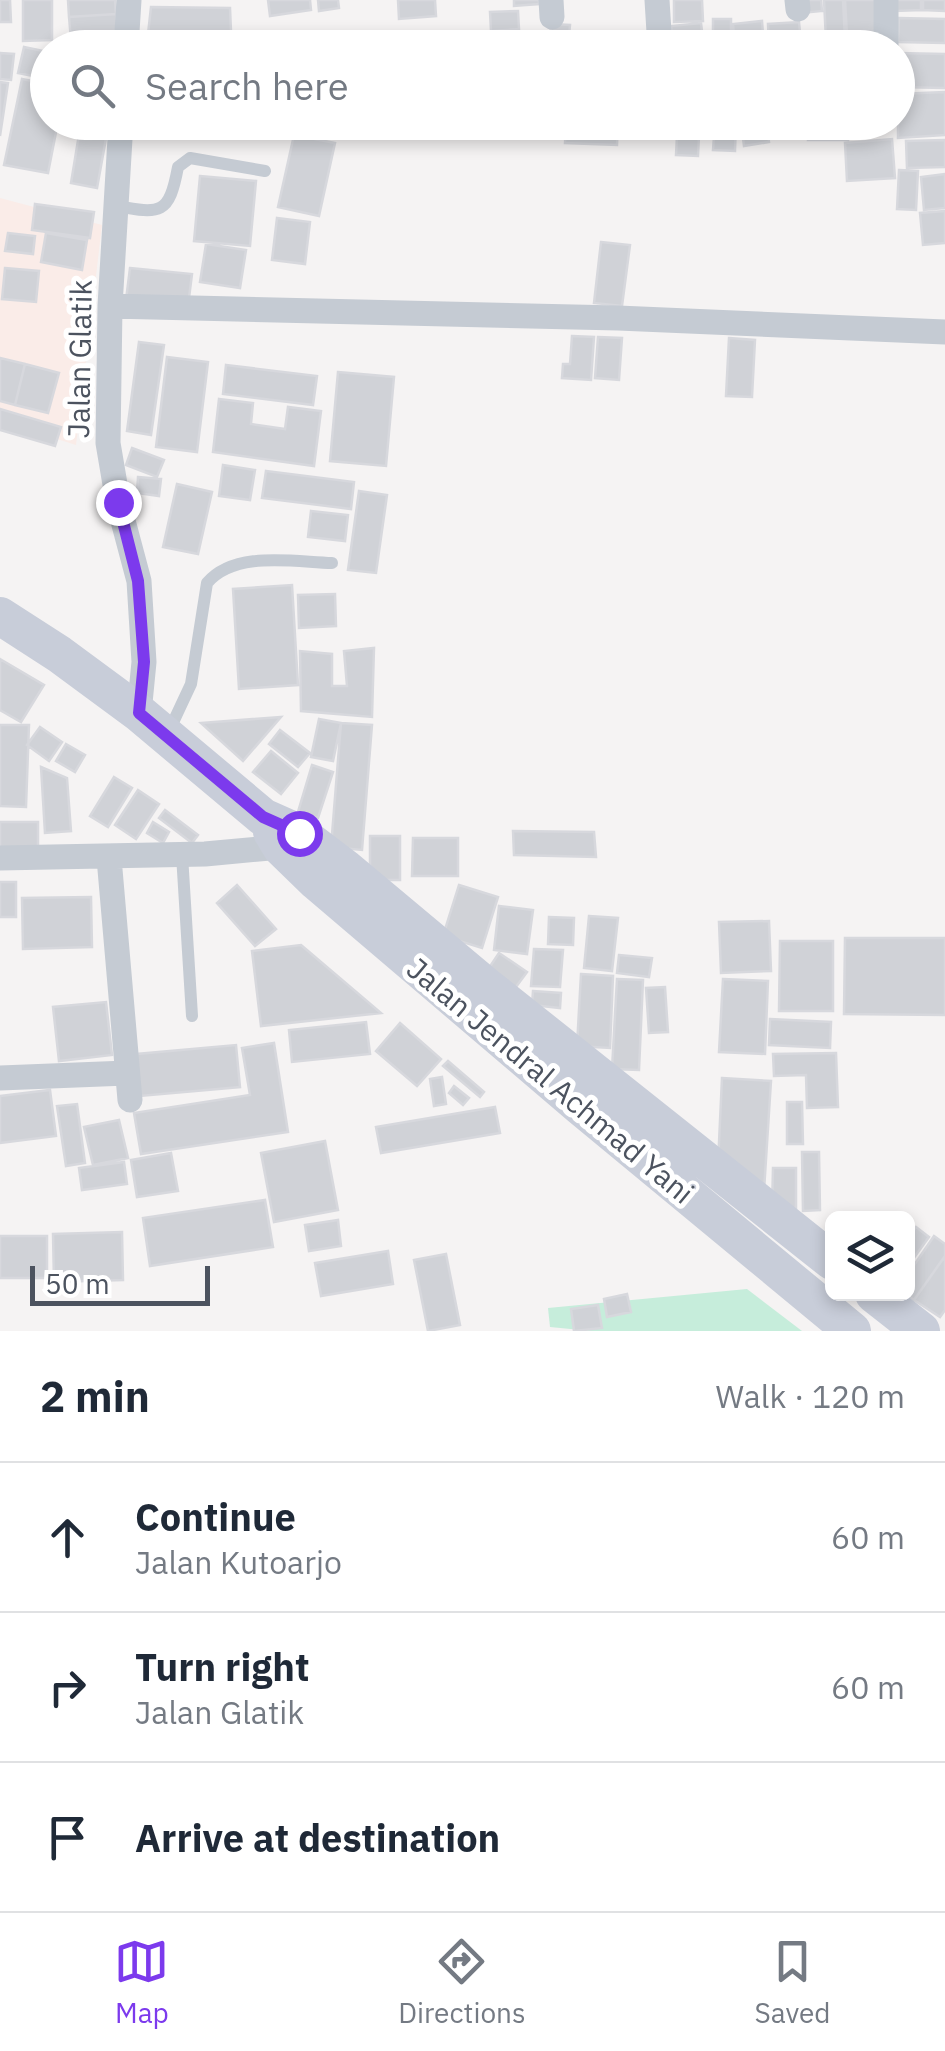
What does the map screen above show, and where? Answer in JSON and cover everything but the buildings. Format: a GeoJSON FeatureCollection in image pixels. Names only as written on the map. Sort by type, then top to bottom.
{"type":"FeatureCollection","features":[{"type":"Feature","properties":{"kind":"main road"},"geometry":{"type":"LineString","coordinates":[[0,616],[59,654],[152,725],[281,832],[825,1256]]}},
{"type":"Feature","properties":{"kind":"main road","name":"Jalan Jendral Achmad Yani"},"geometry":{"type":"LineString","coordinates":[[281,832],[316,881],[852,1331]]}},
{"type":"Feature","properties":{"kind":"main road"},"geometry":{"type":"LineString","coordinates":[[883,1301],[921,1331]]}},
{"type":"Feature","properties":{"kind":"street"},"geometry":{"type":"LineString","coordinates":[[127,30],[129,0]]}},
{"type":"Feature","properties":{"kind":"street"},"geometry":{"type":"LineString","coordinates":[[657,0],[659,30]]}},
{"type":"Feature","properties":{"kind":"street"},"geometry":{"type":"LineString","coordinates":[[886,0],[886,30]]}},
{"type":"Feature","properties":{"kind":"street","name":"Jalan Glatik"},"geometry":{"type":"LineString","coordinates":[[120,140],[110,306],[108,443],[138,581],[152,725]]}},
{"type":"Feature","properties":{"kind":"street"},"geometry":{"type":"LineString","coordinates":[[110,306],[618,318],[945,332]]}},
{"type":"Feature","properties":{"kind":"street"},"geometry":{"type":"LineString","coordinates":[[0,858],[182,855],[281,832]]}},
{"type":"Feature","properties":{"kind":"street"},"geometry":{"type":"LineString","coordinates":[[109,858],[130,1100]]}},
{"type":"Feature","properties":{"kind":"street"},"geometry":{"type":"LineString","coordinates":[[0,1078],[126,1074]]}},
{"type":"Feature","properties":{"kind":"lane"},"geometry":{"type":"LineString","coordinates":[[116,206],[152,212],[164,208],[171,199],[178,167],[190,158],[265,171]]}},
{"type":"Feature","properties":{"kind":"lane"},"geometry":{"type":"LineString","coordinates":[[152,725],[191,684],[207,583],[214,575],[259,561],[332,563]]}},
{"type":"Feature","properties":{"kind":"lane"},"geometry":{"type":"LineString","coordinates":[[182,855],[192,1016]]}},
{"type":"Feature","properties":{"kind":"shaded area"},"geometry":{"type":"Polygon","coordinates":[[[0,198],[102,225],[76,445],[0,421],[0,198]]]}},
{"type":"Feature","properties":{"kind":"green space"},"geometry":{"type":"Polygon","coordinates":[[[747,1289],[802,1331],[591,1331],[550,1327],[548,1308],[747,1289]]]}},
{"type":"Feature","properties":{"kind":"route"},"geometry":{"type":"LineString","coordinates":[[118,502],[138,581],[144,662],[139,713],[263,817],[299,833]]}}]}
